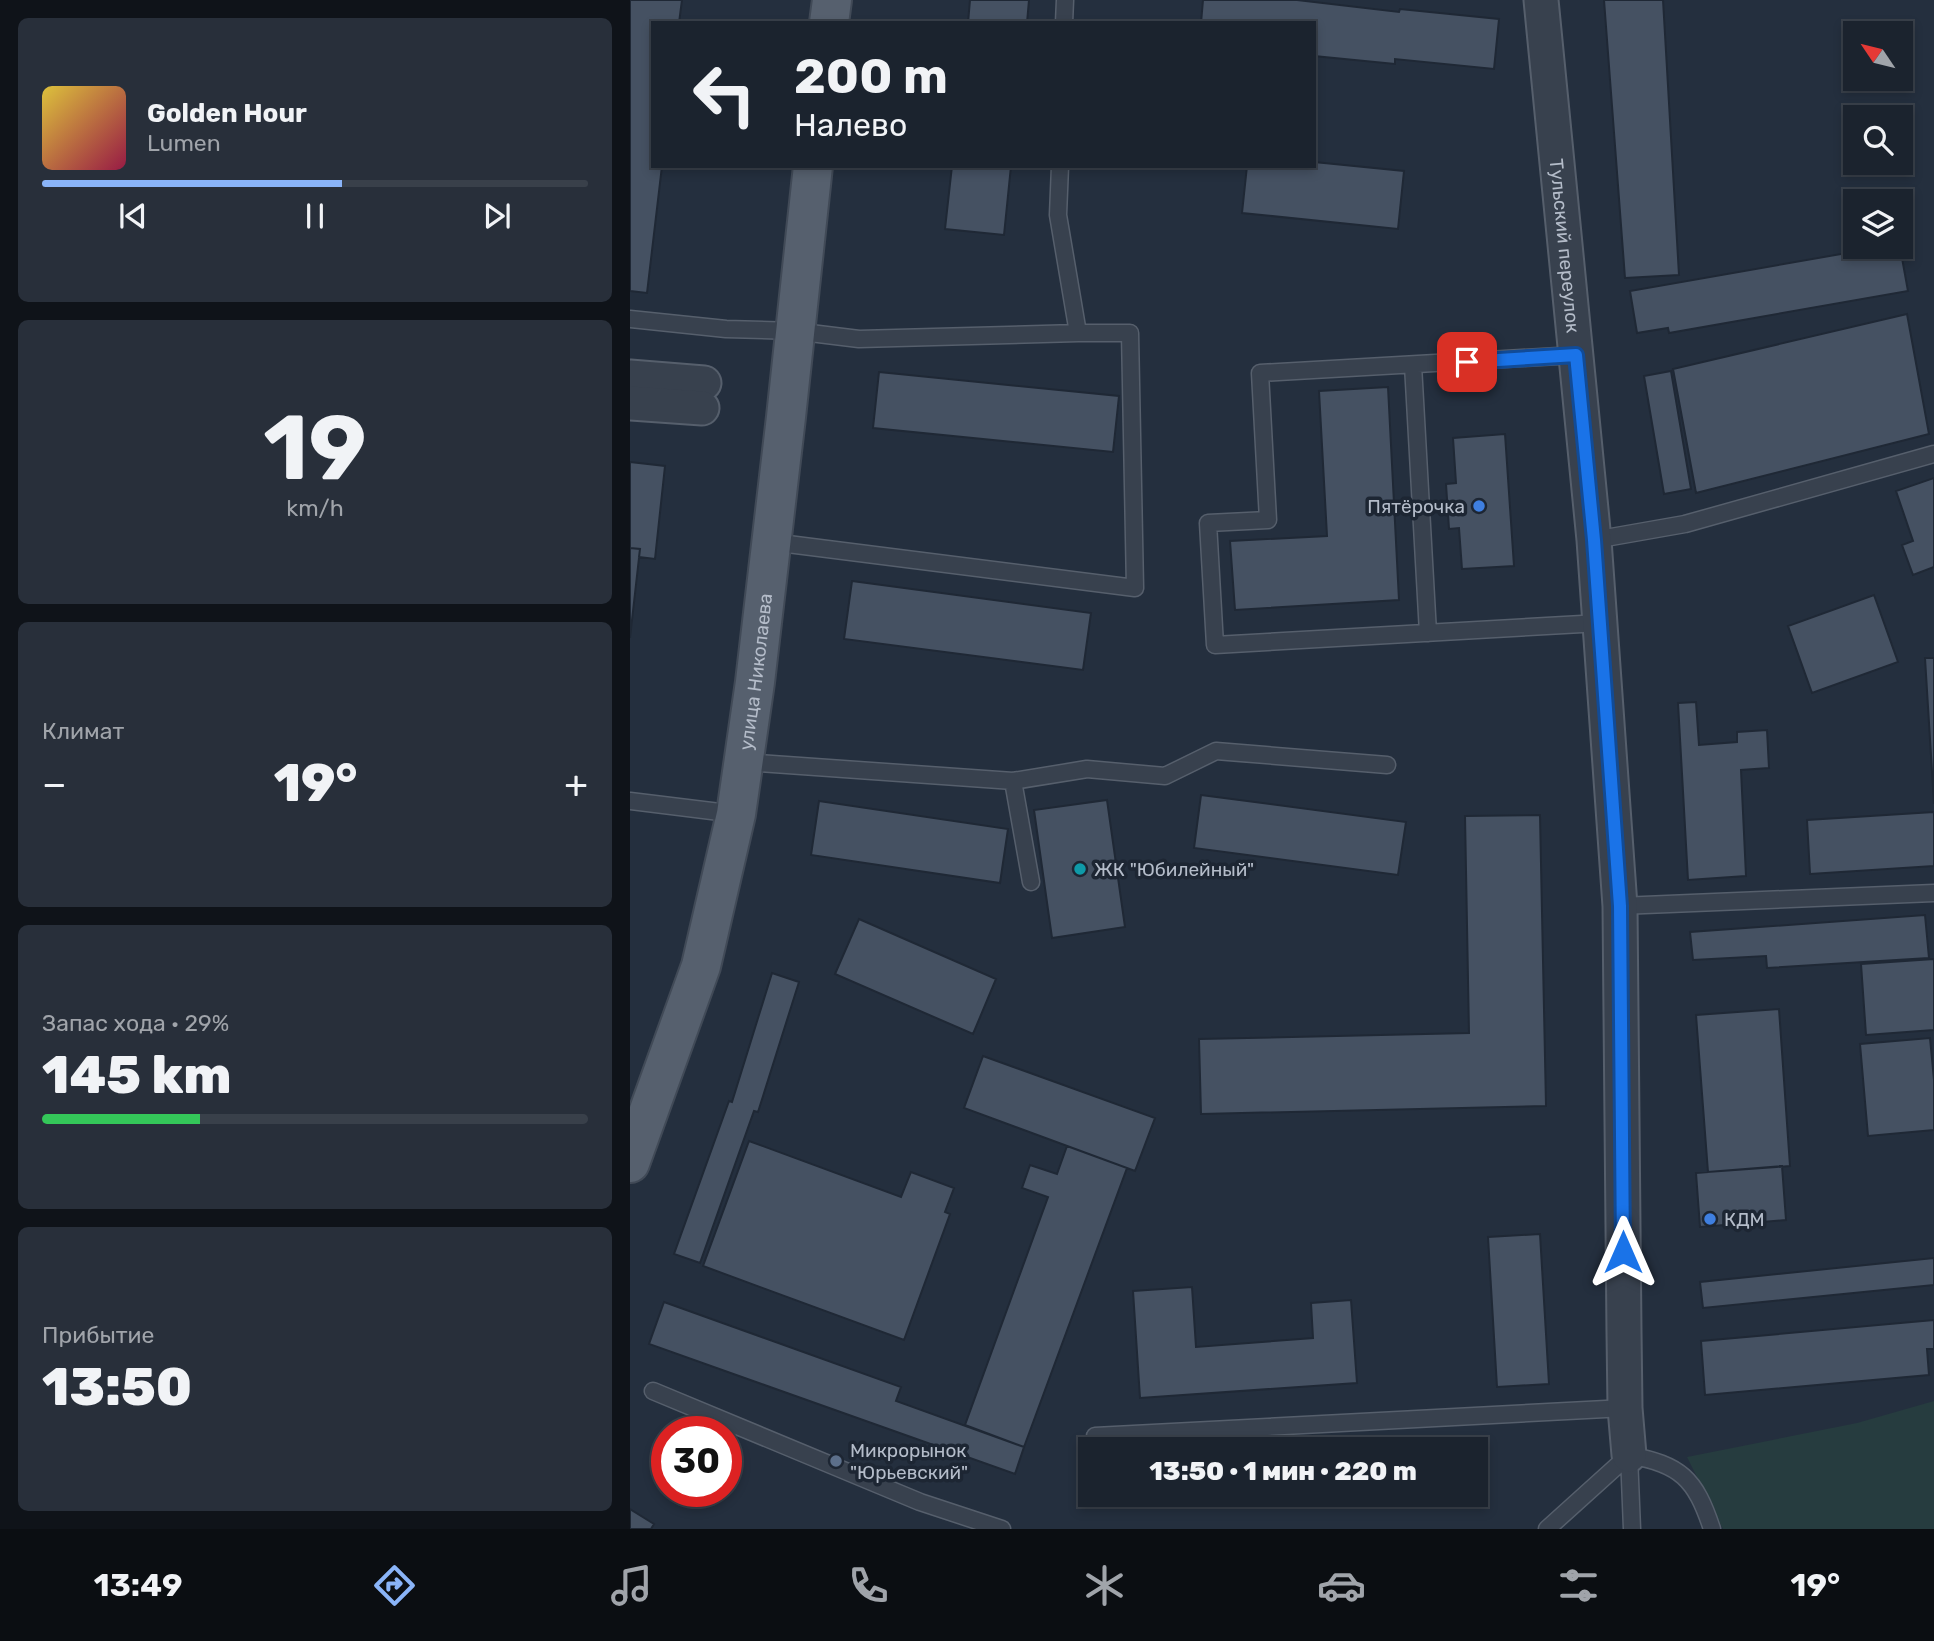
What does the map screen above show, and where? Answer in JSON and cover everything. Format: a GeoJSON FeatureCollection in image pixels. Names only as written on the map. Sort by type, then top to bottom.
{"type":"FeatureCollection","features":[{"type":"Feature","properties":{"kind":"main road"},"geometry":{"type":"LineString","coordinates":[[829,21],[832,0]]}},
{"type":"Feature","properties":{"kind":"main road","name":"улица Николаева"},"geometry":{"type":"LineString","coordinates":[[630,1163],[701,966],[736,814],[745,762],[813,168]]}},
{"type":"Feature","properties":{"kind":"street","name":"Тульский переулок"},"geometry":{"type":"LineString","coordinates":[[1541,0],[1594,540],[1620,906],[1625,1408],[1629,1455]]}},
{"type":"Feature","properties":{"kind":"street"},"geometry":{"type":"LineString","coordinates":[[630,377],[703,396],[630,402]]}},
{"type":"Feature","properties":{"kind":"lane"},"geometry":{"type":"LineString","coordinates":[[1064,21],[1065,0]]}},
{"type":"Feature","properties":{"kind":"lane"},"geometry":{"type":"LineString","coordinates":[[1060,168],[1058,215],[1078,333]]}},
{"type":"Feature","properties":{"kind":"lane"},"geometry":{"type":"LineString","coordinates":[[630,319],[794,331],[859,339],[1130,333],[1135,588],[771,542]]}},
{"type":"Feature","properties":{"kind":"lane"},"geometry":{"type":"LineString","coordinates":[[1576,355],[1260,373],[1268,520],[1208,523],[1214,645],[1600,623]]}},
{"type":"Feature","properties":{"kind":"lane"},"geometry":{"type":"LineString","coordinates":[[1413,365],[1427,633]]}},
{"type":"Feature","properties":{"kind":"lane"},"geometry":{"type":"LineString","coordinates":[[1594,540],[1685,524],[1934,454]]}},
{"type":"Feature","properties":{"kind":"lane"},"geometry":{"type":"LineString","coordinates":[[745,762],[1013,781],[1087,769],[1165,776],[1216,751],[1387,765]]}},
{"type":"Feature","properties":{"kind":"lane"},"geometry":{"type":"LineString","coordinates":[[1013,781],[1031,882]]}},
{"type":"Feature","properties":{"kind":"lane"},"geometry":{"type":"LineString","coordinates":[[630,802],[736,814]]}},
{"type":"Feature","properties":{"kind":"lane"},"geometry":{"type":"LineString","coordinates":[[1620,906],[1934,893]]}},
{"type":"Feature","properties":{"kind":"lane"},"geometry":{"type":"LineString","coordinates":[[653,1391],[920,1502],[1002,1529]]}},
{"type":"Feature","properties":{"kind":"lane"},"geometry":{"type":"LineString","coordinates":[[1095,1436],[1625,1408]]}},
{"type":"Feature","properties":{"kind":"lane"},"geometry":{"type":"LineString","coordinates":[[1547,1529],[1629,1455]]}},
{"type":"Feature","properties":{"kind":"lane"},"geometry":{"type":"LineString","coordinates":[[1629,1455],[1632,1529]]}},
{"type":"Feature","properties":{"kind":"lane"},"geometry":{"type":"LineString","coordinates":[[1629,1455],[1660,1461],[1687,1478],[1712,1529]]}},
{"type":"Feature","properties":{"kind":"green space"},"geometry":{"type":"Polygon","coordinates":[[[1934,1401],[1934,1529],[1723,1529],[1687,1457],[1857,1423],[1934,1401]]]}},
{"type":"Feature","properties":{"kind":"building"},"geometry":{"type":"Polygon","coordinates":[[[630,0],[682,0],[679,21],[651,21],[651,168],[662,168],[647,293],[630,291],[630,0]]]}},
{"type":"Feature","properties":{"kind":"building"},"geometry":{"type":"Polygon","coordinates":[[[970,0],[1029,0],[1027,21],[968,21],[970,0]]]}},
{"type":"Feature","properties":{"kind":"building"},"geometry":{"type":"Polygon","coordinates":[[[1203,0],[1297,0],[1399,12],[1400,9],[1499,19],[1494,69],[1395,59],[1395,64],[1316,56],[1316,21],[1201,21],[1203,0]]]}},
{"type":"Feature","properties":{"kind":"building"},"geometry":{"type":"Polygon","coordinates":[[[1604,0],[1663,0],[1679,275],[1625,278],[1604,0]]]}},
{"type":"Feature","properties":{"kind":"building"},"geometry":{"type":"Polygon","coordinates":[[[1316,162],[1404,171],[1398,229],[1242,213],[1247,168],[1316,168],[1316,162]]]}},
{"type":"Feature","properties":{"kind":"building"},"geometry":{"type":"Polygon","coordinates":[[[952,168],[1011,168],[1004,235],[945,229],[952,168]]]}},
{"type":"Feature","properties":{"kind":"building"},"geometry":{"type":"Polygon","coordinates":[[[1843,254],[1843,259],[1902,259],[1908,291],[1669,333],[1668,328],[1637,333],[1630,291],[1843,254]]]}},
{"type":"Feature","properties":{"kind":"building"},"geometry":{"type":"Polygon","coordinates":[[[1907,314],[1929,434],[1696,493],[1673,369],[1907,314]]]}},
{"type":"Feature","properties":{"kind":"building"},"geometry":{"type":"Polygon","coordinates":[[[1671,371],[1691,489],[1664,494],[1644,376],[1671,371]]]}},
{"type":"Feature","properties":{"kind":"building"},"geometry":{"type":"Polygon","coordinates":[[[879,372],[1119,396],[1113,452],[873,428],[879,372]]]}},
{"type":"Feature","properties":{"kind":"building"},"geometry":{"type":"Polygon","coordinates":[[[1388,387],[1399,600],[1235,610],[1230,541],[1327,536],[1319,391],[1388,387]]]}},
{"type":"Feature","properties":{"kind":"building","name":"Пятёрочка"},"geometry":{"type":"Polygon","coordinates":[[[1505,434],[1514,566],[1462,569],[1459,528],[1449,529],[1446,484],[1456,483],[1453,438],[1505,434]]]}},
{"type":"Feature","properties":{"kind":"building"},"geometry":{"type":"Polygon","coordinates":[[[630,462],[665,466],[655,559],[639,557],[640,549],[630,548],[630,462]]]}},
{"type":"Feature","properties":{"kind":"building"},"geometry":{"type":"Polygon","coordinates":[[[1934,478],[1934,567],[1913,575],[1902,545],[1913,541],[1896,491],[1934,478]]]}},
{"type":"Feature","properties":{"kind":"building"},"geometry":{"type":"Polygon","coordinates":[[[630,548],[640,549],[630,638],[630,548]]]}},
{"type":"Feature","properties":{"kind":"building"},"geometry":{"type":"Polygon","coordinates":[[[852,581],[1091,613],[1083,670],[844,639],[852,581]]]}},
{"type":"Feature","properties":{"kind":"building"},"geometry":{"type":"Polygon","coordinates":[[[1874,595],[1898,662],[1812,693],[1788,626],[1874,595]]]}},
{"type":"Feature","properties":{"kind":"building"},"geometry":{"type":"Polygon","coordinates":[[[1925,658],[1934,658],[1934,804],[1925,658]]]}},
{"type":"Feature","properties":{"kind":"building"},"geometry":{"type":"Polygon","coordinates":[[[1696,702],[1699,745],[1737,742],[1737,732],[1767,730],[1769,768],[1741,770],[1746,876],[1688,880],[1678,703],[1696,702]]]}},
{"type":"Feature","properties":{"kind":"building"},"geometry":{"type":"Polygon","coordinates":[[[1201,795],[1406,822],[1398,875],[1194,848],[1201,795]]]}},
{"type":"Feature","properties":{"kind":"building","name":"ЖК \"Юбилейный\""},"geometry":{"type":"Polygon","coordinates":[[[1107,800],[1125,927],[1052,938],[1034,810],[1107,800]]]}},
{"type":"Feature","properties":{"kind":"building"},"geometry":{"type":"Polygon","coordinates":[[[819,801],[1008,829],[1000,883],[811,855],[819,801]]]}},
{"type":"Feature","properties":{"kind":"building"},"geometry":{"type":"Polygon","coordinates":[[[1934,812],[1934,866],[1810,874],[1807,820],[1934,812]]]}},
{"type":"Feature","properties":{"kind":"building"},"geometry":{"type":"Polygon","coordinates":[[[1540,815],[1546,1106],[1201,1114],[1199,1039],[1469,1033],[1465,816],[1540,815]]]}},
{"type":"Feature","properties":{"kind":"building"},"geometry":{"type":"Polygon","coordinates":[[[1925,915],[1929,958],[1767,968],[1766,956],[1693,960],[1690,932],[1925,915]]]}},
{"type":"Feature","properties":{"kind":"building"},"geometry":{"type":"Polygon","coordinates":[[[859,919],[996,979],[973,1034],[835,974],[859,919]]]}},
{"type":"Feature","properties":{"kind":"building"},"geometry":{"type":"Polygon","coordinates":[[[1934,959],[1934,1030],[1866,1035],[1861,964],[1934,959]]]}},
{"type":"Feature","properties":{"kind":"building"},"geometry":{"type":"Polygon","coordinates":[[[772,973],[799,982],[758,1112],[754,1111],[700,1263],[674,1254],[729,1101],[732,1102],[772,973]]]}},
{"type":"Feature","properties":{"kind":"building"},"geometry":{"type":"Polygon","coordinates":[[[1779,1009],[1790,1166],[1708,1172],[1696,1015],[1779,1009]]]}},
{"type":"Feature","properties":{"kind":"building"},"geometry":{"type":"Polygon","coordinates":[[[1930,1038],[1934,1080],[1934,1130],[1868,1136],[1860,1044],[1930,1038]]]}},
{"type":"Feature","properties":{"kind":"building"},"geometry":{"type":"Polygon","coordinates":[[[983,1056],[1155,1118],[1135,1171],[964,1108],[983,1056]]]}},
{"type":"Feature","properties":{"kind":"building"},"geometry":{"type":"Polygon","coordinates":[[[749,1141],[901,1197],[911,1172],[954,1188],[945,1212],[950,1214],[904,1340],[703,1266],[749,1141]]]}},
{"type":"Feature","properties":{"kind":"building"},"geometry":{"type":"Polygon","coordinates":[[[1067,1146],[1127,1168],[1024,1447],[965,1425],[1048,1197],[1022,1188],[1030,1165],[1057,1174],[1067,1146]]]}},
{"type":"Feature","properties":{"kind":"building"},"geometry":{"type":"Polygon","coordinates":[[[1782,1166],[1786,1220],[1700,1227],[1696,1173],[1782,1166]]]}},
{"type":"Feature","properties":{"kind":"building"},"geometry":{"type":"Polygon","coordinates":[[[1540,1234],[1549,1384],[1497,1387],[1488,1237],[1540,1234]]]}},
{"type":"Feature","properties":{"kind":"building"},"geometry":{"type":"Polygon","coordinates":[[[1934,1258],[1934,1285],[1703,1308],[1700,1282],[1934,1258]]]}},
{"type":"Feature","properties":{"kind":"building"},"geometry":{"type":"Polygon","coordinates":[[[1192,1287],[1196,1347],[1313,1338],[1311,1303],[1351,1300],[1357,1383],[1140,1398],[1133,1291],[1192,1287]]]}},
{"type":"Feature","properties":{"kind":"building"},"geometry":{"type":"Polygon","coordinates":[[[664,1302],[901,1387],[896,1401],[1024,1447],[1015,1474],[649,1344],[664,1302]]]}},
{"type":"Feature","properties":{"kind":"building"},"geometry":{"type":"Polygon","coordinates":[[[1934,1320],[1934,1349],[1927,1349],[1929,1375],[1705,1395],[1701,1341],[1934,1320]]]}},
{"type":"Feature","properties":{"kind":"building"},"geometry":{"type":"Polygon","coordinates":[[[630,1509],[654,1524],[651,1529],[630,1529],[630,1509]]]}},
{"type":"Feature","properties":{"kind":"place","name":"Пятёрочка"},"geometry":{"type":"Point","coordinates":[1479,506]}},
{"type":"Feature","properties":{"kind":"place","name":"ЖК \"Юбилейный\""},"geometry":{"type":"Point","coordinates":[1080,869]}},
{"type":"Feature","properties":{"kind":"place","name":"КДМ"},"geometry":{"type":"Point","coordinates":[1710,1219]}},
{"type":"Feature","properties":{"kind":"place","name":"Микрорынок \"Юрьевский\""},"geometry":{"type":"Point","coordinates":[836,1461]}},
{"type":"Feature","properties":{"kind":"route"},"geometry":{"type":"LineString","coordinates":[[1467,362],[1576,355],[1594,540],[1620,906],[1623,1252]]}}]}
